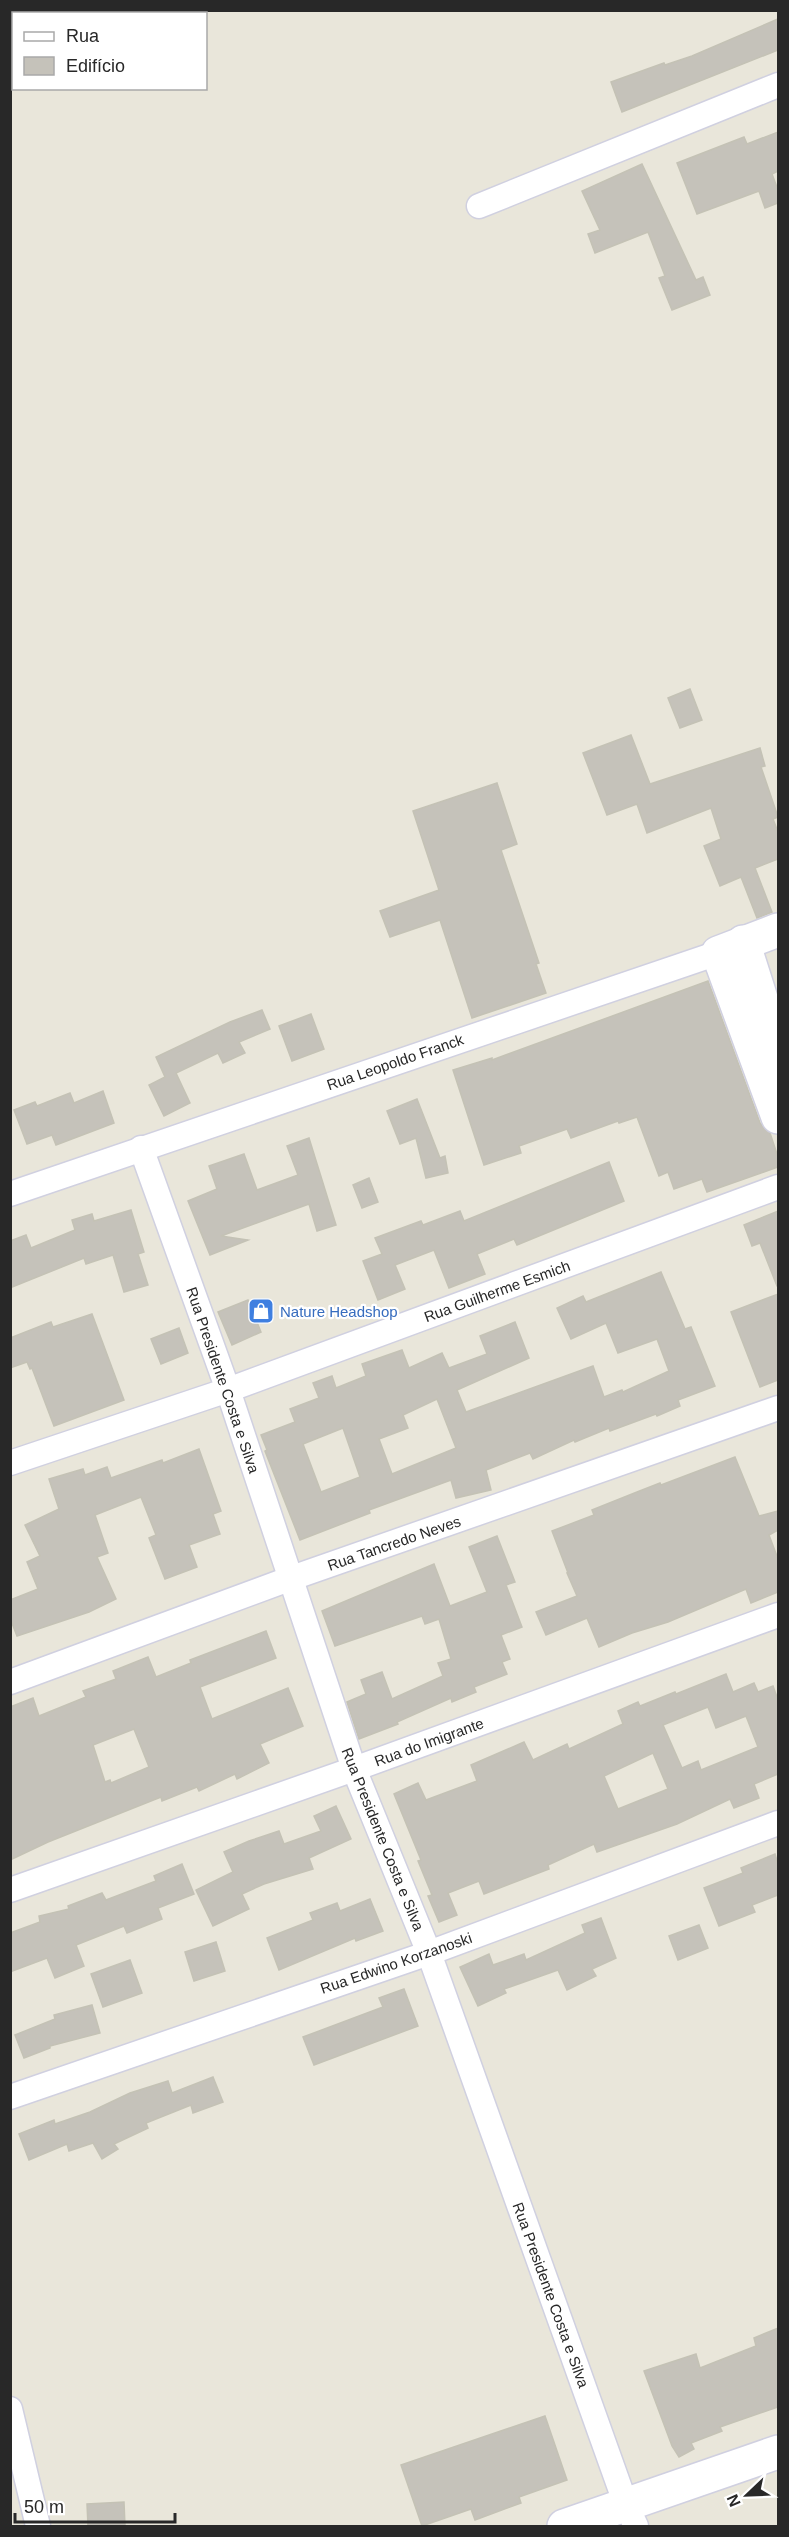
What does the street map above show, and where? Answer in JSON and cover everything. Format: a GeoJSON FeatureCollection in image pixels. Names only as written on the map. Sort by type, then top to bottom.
{"type":"FeatureCollection","features":[{"type":"Feature","properties":{"kind":"main road","name":"Rua Leopoldo Franck"},"geometry":{"type":"LineString","coordinates":[[730,948],[778,930]]}},
{"type":"Feature","properties":{"kind":"main road"},"geometry":{"type":"LineString","coordinates":[[730,948],[778,1052]]}},
{"type":"Feature","properties":{"kind":"main road"},"geometry":{"type":"LineString","coordinates":[[730,948],[778,1117]]}},
{"type":"Feature","properties":{"kind":"main road"},"geometry":{"type":"LineString","coordinates":[[564,2526],[631,2516],[778,2452]]}},
{"type":"Feature","properties":{"kind":"street"},"geometry":{"type":"LineString","coordinates":[[479,206],[778,85]]}},
{"type":"Feature","properties":{"kind":"street","name":"Rua Leopoldo Franck"},"geometry":{"type":"LineString","coordinates":[[10,1194],[730,948]]}},
{"type":"Feature","properties":{"kind":"street","name":"Rua Presidente Costa e Silva"},"geometry":{"type":"LineString","coordinates":[[141,1148],[228,1390],[354,1769],[429,1953],[631,2516]]}},
{"type":"Feature","properties":{"kind":"street","name":"Rua Guilherme Esmich"},"geometry":{"type":"LineString","coordinates":[[10,1463],[228,1390],[778,1187]]}},
{"type":"Feature","properties":{"kind":"street","name":"Rua Tancredo Neves"},"geometry":{"type":"LineString","coordinates":[[10,1682],[289,1579],[778,1408]]}},
{"type":"Feature","properties":{"kind":"street","name":"Rua do Imigrante"},"geometry":{"type":"LineString","coordinates":[[10,1890],[354,1769],[778,1615]]}},
{"type":"Feature","properties":{"kind":"street","name":"Rua Edwino Korzanoski"},"geometry":{"type":"LineString","coordinates":[[10,2097],[429,1953],[778,1822]]}},
{"type":"Feature","properties":{"kind":"street"},"geometry":{"type":"LineString","coordinates":[[10,2409],[38,2526]]}},
{"type":"Feature","properties":{"kind":"building"},"geometry":{"type":"Polygon","coordinates":[[[778,19],[778,50],[622,112],[611,82],[664,63],[665,65],[692,56],[778,19]]]}},
{"type":"Feature","properties":{"kind":"building"},"geometry":{"type":"Polygon","coordinates":[[[778,132],[778,171],[772,174],[778,190],[778,203],[765,208],[759,191],[697,214],[677,163],[744,137],[747,144],[778,132]]]}},
{"type":"Feature","properties":{"kind":"building"},"geometry":{"type":"Polygon","coordinates":[[[642,164],[696,280],[703,277],[710,295],[672,310],[659,278],[665,276],[648,232],[595,253],[588,234],[600,230],[582,191],[642,164]]]}},
{"type":"Feature","properties":{"kind":"building"},"geometry":{"type":"Polygon","coordinates":[[[690,689],[702,720],[680,728],[668,698],[690,689]]]}},
{"type":"Feature","properties":{"kind":"building"},"geometry":{"type":"Polygon","coordinates":[[[631,735],[650,784],[760,748],[765,766],[761,767],[778,817],[773,819],[778,832],[778,859],[755,868],[772,912],[757,918],[741,877],[720,886],[704,846],[721,839],[711,808],[647,833],[637,804],[607,815],[583,753],[631,735]]]}},
{"type":"Feature","properties":{"kind":"building"},"geometry":{"type":"Polygon","coordinates":[[[497,783],[517,844],[501,850],[539,963],[536,964],[546,993],[472,1018],[440,920],[390,937],[380,911],[439,890],[413,811],[497,783]]]}},
{"type":"Feature","properties":{"kind":"building"},"geometry":{"type":"Polygon","coordinates":[[[708,981],[760,1123],[770,1133],[778,1157],[778,1167],[707,1192],[702,1179],[674,1189],[668,1172],[659,1176],[637,1117],[619,1123],[618,1121],[571,1138],[567,1129],[519,1146],[521,1153],[484,1165],[453,1070],[492,1058],[492,1060],[708,981]]]}},
{"type":"Feature","properties":{"kind":"building"},"geometry":{"type":"Polygon","coordinates":[[[262,1010],[270,1029],[239,1042],[245,1053],[223,1063],[218,1053],[176,1073],[190,1103],[164,1116],[149,1085],[165,1077],[156,1057],[230,1022],[262,1010]]]}},
{"type":"Feature","properties":{"kind":"building"},"geometry":{"type":"Polygon","coordinates":[[[311,1014],[324,1049],[292,1061],[279,1026],[311,1014]]]}},
{"type":"Feature","properties":{"kind":"building"},"geometry":{"type":"Polygon","coordinates":[[[103,1091],[114,1123],[56,1145],[52,1135],[27,1144],[14,1110],[35,1102],[37,1106],[70,1093],[74,1103],[103,1091]]]}},
{"type":"Feature","properties":{"kind":"building"},"geometry":{"type":"Polygon","coordinates":[[[417,1099],[440,1158],[445,1156],[448,1173],[426,1178],[416,1138],[400,1144],[387,1111],[417,1099]]]}},
{"type":"Feature","properties":{"kind":"building"},"geometry":{"type":"Polygon","coordinates":[[[309,1138],[336,1225],[317,1231],[309,1204],[221,1236],[248,1240],[210,1255],[188,1201],[217,1189],[209,1166],[244,1154],[257,1190],[298,1175],[287,1146],[309,1138]]]}},
{"type":"Feature","properties":{"kind":"building"},"geometry":{"type":"Polygon","coordinates":[[[609,1162],[624,1201],[517,1245],[514,1239],[477,1254],[485,1274],[449,1288],[434,1250],[395,1265],[405,1289],[378,1300],[363,1261],[382,1254],[375,1238],[421,1221],[423,1225],[460,1211],[464,1221],[609,1162]]]}},
{"type":"Feature","properties":{"kind":"building"},"geometry":{"type":"Polygon","coordinates":[[[369,1178],[378,1202],[362,1208],[353,1185],[369,1178]]]}},
{"type":"Feature","properties":{"kind":"building"},"geometry":{"type":"Polygon","coordinates":[[[131,1210],[144,1252],[138,1254],[148,1285],[124,1292],[113,1255],[86,1264],[84,1258],[10,1288],[10,1241],[26,1235],[31,1248],[75,1230],[72,1220],[92,1214],[94,1221],[131,1210]]]}},
{"type":"Feature","properties":{"kind":"building"},"geometry":{"type":"Polygon","coordinates":[[[778,1211],[777,1286],[760,1243],[752,1246],[744,1225],[778,1211]]]}},
{"type":"Feature","properties":{"kind":"building"},"geometry":{"type":"Polygon","coordinates":[[[661,1272],[685,1329],[691,1327],[715,1386],[678,1400],[680,1406],[657,1416],[656,1414],[610,1431],[609,1428],[575,1442],[574,1440],[533,1459],[530,1453],[486,1470],[491,1490],[456,1498],[451,1480],[369,1510],[370,1513],[300,1540],[265,1451],[267,1450],[261,1435],[295,1422],[290,1409],[319,1398],[313,1383],[332,1376],[336,1388],[366,1376],[362,1364],[402,1350],[409,1368],[442,1353],[449,1368],[487,1354],[480,1336],[515,1322],[529,1358],[457,1390],[466,1412],[593,1366],[604,1397],[622,1390],[623,1392],[669,1371],[657,1339],[618,1353],[606,1323],[571,1339],[557,1308],[583,1296],[586,1302],[661,1272]],[[437,1399],[403,1415],[408,1428],[379,1439],[392,1474],[456,1448],[437,1399]],[[343,1428],[303,1444],[321,1492],[360,1477],[343,1428]]]}},
{"type":"Feature","properties":{"kind":"building"},"geometry":{"type":"Polygon","coordinates":[[[778,1294],[778,1380],[760,1387],[731,1312],[778,1294]]]}},
{"type":"Feature","properties":{"kind":"building"},"geometry":{"type":"Polygon","coordinates":[[[248,1300],[261,1332],[232,1345],[218,1312],[248,1300]]]}},
{"type":"Feature","properties":{"kind":"building"},"geometry":{"type":"Polygon","coordinates":[[[92,1314],[124,1400],[54,1426],[32,1368],[30,1369],[27,1362],[10,1368],[10,1338],[51,1322],[53,1327],[92,1314]]]}},
{"type":"Feature","properties":{"kind":"building"},"geometry":{"type":"Polygon","coordinates":[[[179,1328],[188,1353],[161,1364],[151,1339],[179,1328]]]}},
{"type":"Feature","properties":{"kind":"building"},"geometry":{"type":"Polygon","coordinates":[[[199,1449],[221,1511],[213,1514],[220,1534],[189,1545],[197,1567],[165,1579],[149,1538],[156,1535],[141,1497],[95,1515],[108,1553],[97,1557],[116,1599],[89,1612],[17,1636],[10,1618],[10,1600],[38,1589],[27,1562],[40,1556],[25,1525],[59,1509],[49,1479],[83,1469],[85,1475],[107,1467],[111,1478],[162,1460],[163,1463],[199,1449]]]}},
{"type":"Feature","properties":{"kind":"building"},"geometry":{"type":"Polygon","coordinates":[[[735,1457],[759,1516],[778,1511],[778,1530],[769,1535],[778,1559],[778,1592],[751,1603],[746,1589],[668,1622],[632,1633],[599,1647],[587,1618],[546,1635],[536,1612],[577,1596],[552,1531],[594,1515],[592,1510],[735,1457]]]}},
{"type":"Feature","properties":{"kind":"building"},"geometry":{"type":"Polygon","coordinates":[[[497,1536],[515,1582],[506,1585],[522,1627],[501,1635],[510,1659],[502,1662],[507,1674],[474,1687],[476,1692],[452,1702],[451,1698],[397,1722],[398,1724],[359,1739],[347,1702],[366,1694],[361,1680],[382,1672],[392,1699],[443,1676],[438,1663],[451,1659],[439,1619],[425,1624],[422,1616],[335,1646],[322,1611],[434,1564],[450,1606],[487,1592],[469,1547],[497,1536]]]}},
{"type":"Feature","properties":{"kind":"building"},"geometry":{"type":"Polygon","coordinates":[[[266,1631],[276,1658],[200,1687],[212,1719],[288,1688],[303,1726],[260,1744],[269,1763],[237,1779],[235,1774],[199,1791],[197,1787],[162,1801],[161,1797],[48,1842],[10,1860],[10,1707],[33,1698],[39,1716],[86,1697],[83,1691],[116,1679],[113,1671],[148,1657],[156,1677],[191,1663],[190,1660],[266,1631]],[[134,1729],[93,1745],[105,1782],[110,1780],[111,1783],[149,1767],[134,1729]]]}},
{"type":"Feature","properties":{"kind":"building"},"geometry":{"type":"Polygon","coordinates":[[[726,1674],[733,1692],[754,1683],[758,1692],[773,1686],[778,1700],[778,1774],[754,1784],[759,1798],[734,1808],[730,1799],[677,1824],[597,1852],[594,1844],[548,1865],[549,1869],[484,1894],[479,1881],[448,1893],[457,1915],[439,1922],[428,1896],[432,1895],[418,1861],[421,1860],[394,1794],[418,1783],[426,1800],[477,1781],[471,1765],[524,1742],[533,1760],[567,1744],[569,1749],[623,1724],[618,1711],[638,1702],[640,1706],[675,1692],[676,1694],[726,1674]],[[708,1707],[663,1725],[682,1768],[698,1761],[701,1770],[758,1747],[746,1716],[716,1728],[708,1707]],[[653,1753],[604,1776],[618,1809],[668,1789],[653,1753]]]}},
{"type":"Feature","properties":{"kind":"building"},"geometry":{"type":"Polygon","coordinates":[[[336,1806],[351,1839],[309,1858],[313,1869],[264,1884],[242,1894],[249,1909],[213,1926],[196,1890],[233,1872],[224,1852],[279,1831],[284,1844],[321,1831],[314,1816],[336,1806]]]}},
{"type":"Feature","properties":{"kind":"building"},"geometry":{"type":"Polygon","coordinates":[[[775,1854],[778,1864],[778,1895],[752,1905],[755,1912],[719,1926],[704,1888],[743,1873],[741,1868],[775,1854]]]}},
{"type":"Feature","properties":{"kind":"building"},"geometry":{"type":"Polygon","coordinates":[[[182,1864],[194,1894],[158,1908],[162,1919],[127,1933],[124,1926],[76,1945],[84,1966],[55,1978],[47,1958],[10,1972],[10,1933],[40,1922],[39,1916],[69,1909],[68,1906],[102,1893],[106,1900],[156,1881],[154,1876],[182,1864]]]}},
{"type":"Feature","properties":{"kind":"building"},"geometry":{"type":"Polygon","coordinates":[[[370,1899],[383,1931],[356,1941],[355,1938],[279,1970],[267,1938],[313,1920],[310,1913],[337,1903],[340,1911],[370,1899]]]}},
{"type":"Feature","properties":{"kind":"building"},"geometry":{"type":"Polygon","coordinates":[[[601,1918],[616,1958],[592,1969],[596,1976],[567,1990],[558,1970],[504,1989],[506,1993],[478,2006],[460,1967],[489,1954],[493,1965],[524,1954],[526,1960],[585,1933],[582,1925],[601,1918]]]}},
{"type":"Feature","properties":{"kind":"building"},"geometry":{"type":"Polygon","coordinates":[[[699,1925],[708,1948],[678,1960],[669,1936],[699,1925]]]}},
{"type":"Feature","properties":{"kind":"building"},"geometry":{"type":"Polygon","coordinates":[[[216,1942],[225,1971],[194,1981],[185,1952],[216,1942]]]}},
{"type":"Feature","properties":{"kind":"building"},"geometry":{"type":"Polygon","coordinates":[[[130,1960],[142,1993],[103,2007],[91,1974],[130,1960]]]}},
{"type":"Feature","properties":{"kind":"building"},"geometry":{"type":"Polygon","coordinates":[[[404,1989],[418,2026],[314,2065],[303,2037],[383,2007],[379,1998],[404,1989]]]}},
{"type":"Feature","properties":{"kind":"building"},"geometry":{"type":"Polygon","coordinates":[[[92,2005],[100,2033],[50,2046],[50,2048],[24,2058],[15,2035],[55,2019],[54,2015],[92,2005]]]}},
{"type":"Feature","properties":{"kind":"building"},"geometry":{"type":"Polygon","coordinates":[[[213,2077],[223,2102],[193,2113],[191,2105],[146,2123],[148,2128],[114,2144],[118,2149],[102,2159],[93,2143],[69,2151],[67,2144],[29,2160],[19,2134],[54,2120],[55,2124],[90,2112],[130,2093],[168,2081],[172,2093],[213,2077]]]}},
{"type":"Feature","properties":{"kind":"building"},"geometry":{"type":"Polygon","coordinates":[[[778,2328],[778,2407],[720,2427],[722,2431],[691,2443],[694,2449],[679,2457],[672,2446],[644,2371],[696,2354],[700,2368],[756,2346],[754,2338],[778,2328]]]}},
{"type":"Feature","properties":{"kind":"building"},"geometry":{"type":"Polygon","coordinates":[[[545,2416],[567,2480],[519,2497],[521,2503],[475,2520],[471,2509],[422,2526],[401,2465],[545,2416]]]}},
{"type":"Feature","properties":{"kind":"building"},"geometry":{"type":"Polygon","coordinates":[[[124,2502],[125,2526],[88,2526],[87,2504],[124,2502]]]}},
{"type":"Feature","properties":{"kind":"place","name":"Nature Headshop"},"geometry":{"type":"Point","coordinates":[261,1311]}}]}
